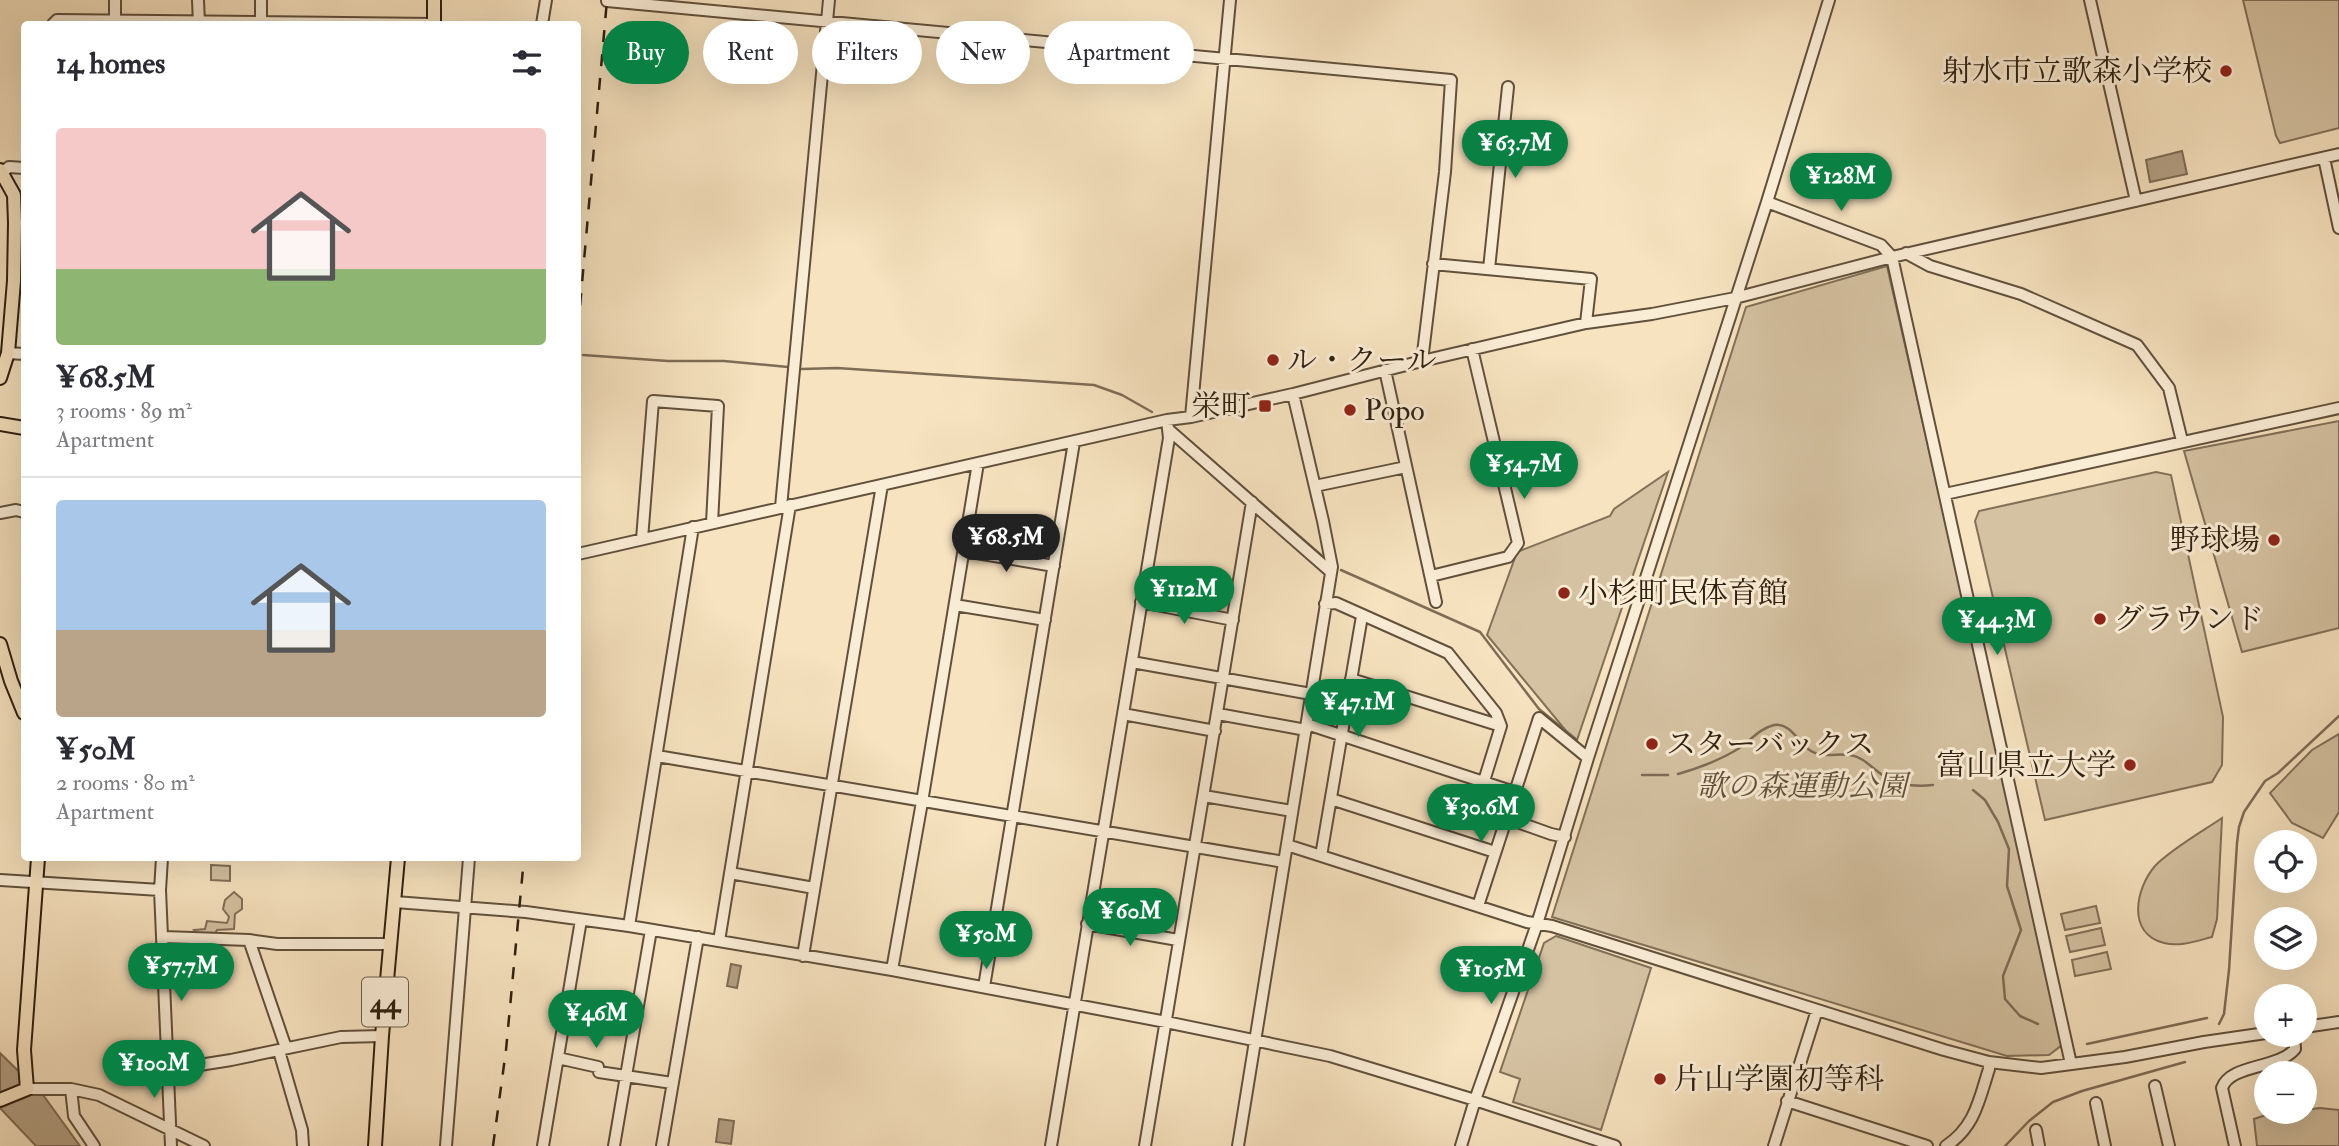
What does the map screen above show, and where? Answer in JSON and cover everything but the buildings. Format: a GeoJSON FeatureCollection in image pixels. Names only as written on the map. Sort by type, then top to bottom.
{"type":"FeatureCollection","features":[{"type":"Feature","properties":{"kind":"main road"},"geometry":{"type":"LineString","coordinates":[[434,0],[434,21]]}},
{"type":"Feature","properties":{"kind":"main road"},"geometry":{"type":"LineString","coordinates":[[0,378],[8,353],[6,313],[19,269],[14,195],[2,177]]}},
{"type":"Feature","properties":{"kind":"main road"},"geometry":{"type":"LineString","coordinates":[[0,424],[21,428]]}},
{"type":"Feature","properties":{"kind":"main road"},"geometry":{"type":"LineString","coordinates":[[1,651],[21,706]]}},
{"type":"Feature","properties":{"kind":"main road"},"geometry":{"type":"LineString","coordinates":[[0,1100],[27,1088],[23,1061],[38,861]]}},
{"type":"Feature","properties":{"kind":"main road","name":"44"},"geometry":{"type":"LineString","coordinates":[[375,1146],[398,861]]}},
{"type":"Feature","properties":{"kind":"street"},"geometry":{"type":"LineString","coordinates":[[115,0],[115,21]]}},
{"type":"Feature","properties":{"kind":"street"},"geometry":{"type":"LineString","coordinates":[[198,0],[199,21]]}},
{"type":"Feature","properties":{"kind":"street"},"geometry":{"type":"LineString","coordinates":[[258,21],[261,0]]}},
{"type":"Feature","properties":{"kind":"street"},"geometry":{"type":"LineString","coordinates":[[542,21],[546,0]]}},
{"type":"Feature","properties":{"kind":"street"},"geometry":{"type":"LineString","coordinates":[[827,21],[829,0]]}},
{"type":"Feature","properties":{"kind":"street"},"geometry":{"type":"LineString","coordinates":[[1191,417],[1230,0]]}},
{"type":"Feature","properties":{"kind":"street"},"geometry":{"type":"LineString","coordinates":[[1461,1146],[1565,837],[1829,0]]}},
{"type":"Feature","properties":{"kind":"street"},"geometry":{"type":"LineString","coordinates":[[2090,0],[2136,201]]}},
{"type":"Feature","properties":{"kind":"street"},"geometry":{"type":"LineString","coordinates":[[607,1],[817,21]]}},
{"type":"Feature","properties":{"kind":"street"},"geometry":{"type":"LineString","coordinates":[[56,21],[76,21]]}},
{"type":"Feature","properties":{"kind":"street"},"geometry":{"type":"LineString","coordinates":[[922,31],[1451,80],[1445,172],[1422,361]]}},
{"type":"Feature","properties":{"kind":"street"},"geometry":{"type":"LineString","coordinates":[[719,941],[747,772],[785,506],[822,84]]}},
{"type":"Feature","properties":{"kind":"street"},"geometry":{"type":"LineString","coordinates":[[1489,269],[1508,87]]}},
{"type":"Feature","properties":{"kind":"street"},"geometry":{"type":"LineString","coordinates":[[581,553],[1074,442],[1168,425],[1191,417],[1586,323],[1735,298],[1906,253],[2339,154]]}},
{"type":"Feature","properties":{"kind":"street"},"geometry":{"type":"LineString","coordinates":[[2324,158],[2339,228]]}},
{"type":"Feature","properties":{"kind":"street"},"geometry":{"type":"LineString","coordinates":[[2,177],[9,167],[21,168]]}},
{"type":"Feature","properties":{"kind":"street"},"geometry":{"type":"LineString","coordinates":[[1767,202],[1881,245],[1892,257],[2071,1064]]}},
{"type":"Feature","properties":{"kind":"street"},"geometry":{"type":"LineString","coordinates":[[1906,253],[1930,266],[2021,294],[2137,345],[2169,388],[2182,441]]}},
{"type":"Feature","properties":{"kind":"street"},"geometry":{"type":"LineString","coordinates":[[1433,264],[1591,279],[1586,323]]}},
{"type":"Feature","properties":{"kind":"street"},"geometry":{"type":"LineString","coordinates":[[1430,576],[1508,557],[1518,543],[1472,349]]}},
{"type":"Feature","properties":{"kind":"street"},"geometry":{"type":"LineString","coordinates":[[8,353],[21,354]]}},
{"type":"Feature","properties":{"kind":"street"},"geometry":{"type":"LineString","coordinates":[[1385,370],[1436,602]]}},
{"type":"Feature","properties":{"kind":"street"},"geometry":{"type":"LineString","coordinates":[[1238,1146],[1331,572],[1324,521],[1293,394]]}},
{"type":"Feature","properties":{"kind":"street"},"geometry":{"type":"LineString","coordinates":[[642,539],[653,401],[718,405],[712,523]]}},
{"type":"Feature","properties":{"kind":"street"},"geometry":{"type":"LineString","coordinates":[[1945,495],[2339,408]]}},
{"type":"Feature","properties":{"kind":"street"},"geometry":{"type":"LineString","coordinates":[[1168,425],[1331,572]]}},
{"type":"Feature","properties":{"kind":"street"},"geometry":{"type":"LineString","coordinates":[[1051,1146],[1132,662],[1168,425]]}},
{"type":"Feature","properties":{"kind":"street"},"geometry":{"type":"LineString","coordinates":[[984,987],[1074,442]]}},
{"type":"Feature","properties":{"kind":"street"},"geometry":{"type":"LineString","coordinates":[[892,970],[978,463]]}},
{"type":"Feature","properties":{"kind":"street"},"geometry":{"type":"LineString","coordinates":[[1315,486],[1406,467]]}},
{"type":"Feature","properties":{"kind":"street"},"geometry":{"type":"LineString","coordinates":[[803,956],[882,485]]}},
{"type":"Feature","properties":{"kind":"street"},"geometry":{"type":"LineString","coordinates":[[1145,1146],[1252,502]]}},
{"type":"Feature","properties":{"kind":"street"},"geometry":{"type":"LineString","coordinates":[[0,513],[21,511]]}},
{"type":"Feature","properties":{"kind":"street"},"geometry":{"type":"LineString","coordinates":[[629,926],[694,527]]}},
{"type":"Feature","properties":{"kind":"street"},"geometry":{"type":"LineString","coordinates":[[964,551],[1054,566]]}},
{"type":"Feature","properties":{"kind":"street"},"geometry":{"type":"LineString","coordinates":[[1141,602],[1233,620]]}},
{"type":"Feature","properties":{"kind":"street"},"geometry":{"type":"LineString","coordinates":[[1325,604],[1336,604],[1448,653],[1496,713],[1501,726],[1483,781]]}},
{"type":"Feature","properties":{"kind":"street"},"geometry":{"type":"LineString","coordinates":[[955,605],[1045,620]]}},
{"type":"Feature","properties":{"kind":"street"},"geometry":{"type":"LineString","coordinates":[[1321,856],[1363,616]]}},
{"type":"Feature","properties":{"kind":"street"},"geometry":{"type":"LineString","coordinates":[[1132,662],[1311,694]]}},
{"type":"Feature","properties":{"kind":"street"},"geometry":{"type":"LineString","coordinates":[[1351,679],[1501,726]]}},
{"type":"Feature","properties":{"kind":"street"},"geometry":{"type":"LineString","coordinates":[[1123,714],[1215,732]]}},
{"type":"Feature","properties":{"kind":"street"},"geometry":{"type":"LineString","coordinates":[[1217,714],[1343,735],[1514,792]]}},
{"type":"Feature","properties":{"kind":"street"},"geometry":{"type":"LineString","coordinates":[[1478,906],[1539,718],[1588,758]]}},
{"type":"Feature","properties":{"kind":"street"},"geometry":{"type":"LineString","coordinates":[[657,756],[1284,862]]}},
{"type":"Feature","properties":{"kind":"street"},"geometry":{"type":"LineString","coordinates":[[1204,796],[1292,811]]}},
{"type":"Feature","properties":{"kind":"street"},"geometry":{"type":"LineString","coordinates":[[1331,799],[1495,852]]}},
{"type":"Feature","properties":{"kind":"street"},"geometry":{"type":"LineString","coordinates":[[1506,818],[1565,837]]}},
{"type":"Feature","properties":{"kind":"street"},"geometry":{"type":"LineString","coordinates":[[1287,845],[1989,1062],[2041,1068],[2254,1035]]}},
{"type":"Feature","properties":{"kind":"street"},"geometry":{"type":"LineString","coordinates":[[162,861],[160,890],[171,1146]]}},
{"type":"Feature","properties":{"kind":"street"},"geometry":{"type":"LineString","coordinates":[[446,1146],[469,861]]}},
{"type":"Feature","properties":{"kind":"street"},"geometry":{"type":"LineString","coordinates":[[730,873],[814,888]]}},
{"type":"Feature","properties":{"kind":"street"},"geometry":{"type":"LineString","coordinates":[[0,880],[160,890]]}},
{"type":"Feature","properties":{"kind":"street"},"geometry":{"type":"LineString","coordinates":[[395,902],[526,912],[629,926],[892,970],[1166,1022],[1330,1056],[1615,1146]]}},
{"type":"Feature","properties":{"kind":"street"},"geometry":{"type":"LineString","coordinates":[[543,1146],[581,920]]}},
{"type":"Feature","properties":{"kind":"street"},"geometry":{"type":"LineString","coordinates":[[1087,925],[1178,940]]}},
{"type":"Feature","properties":{"kind":"street"},"geometry":{"type":"LineString","coordinates":[[614,1146],[651,930]]}},
{"type":"Feature","properties":{"kind":"street"},"geometry":{"type":"LineString","coordinates":[[164,937],[249,940],[278,944],[390,944]]}},
{"type":"Feature","properties":{"kind":"street"},"geometry":{"type":"LineString","coordinates":[[662,1146],[698,937]]}},
{"type":"Feature","properties":{"kind":"street"},"geometry":{"type":"LineString","coordinates":[[249,940],[283,1050],[302,1130],[303,1146]]}},
{"type":"Feature","properties":{"kind":"street"},"geometry":{"type":"LineString","coordinates":[[1774,1146],[1817,1010]]}},
{"type":"Feature","properties":{"kind":"street"},"geometry":{"type":"LineString","coordinates":[[2317,1025],[2339,1022]]}},
{"type":"Feature","properties":{"kind":"street"},"geometry":{"type":"LineString","coordinates":[[168,1070],[341,1037],[382,1036]]}},
{"type":"Feature","properties":{"kind":"street"},"geometry":{"type":"LineString","coordinates":[[2235,1146],[2222,1088],[2224,1081],[2233,1075],[2289,1056],[2295,1047]]}},
{"type":"Feature","properties":{"kind":"street"},"geometry":{"type":"LineString","coordinates":[[558,1058],[598,1067],[598,1072],[672,1083]]}},
{"type":"Feature","properties":{"kind":"street"},"geometry":{"type":"LineString","coordinates":[[1946,1146],[1972,1121],[1989,1062]]}},
{"type":"Feature","properties":{"kind":"street"},"geometry":{"type":"LineString","coordinates":[[2155,1086],[2169,1146]]}},
{"type":"Feature","properties":{"kind":"street"},"geometry":{"type":"LineString","coordinates":[[27,1088],[71,1089],[99,1095],[204,1146]]}},
{"type":"Feature","properties":{"kind":"street"},"geometry":{"type":"LineString","coordinates":[[71,1089],[74,1116],[94,1146]]}},
{"type":"Feature","properties":{"kind":"street"},"geometry":{"type":"LineString","coordinates":[[1787,1101],[1927,1146]]}},
{"type":"Feature","properties":{"kind":"street"},"geometry":{"type":"LineString","coordinates":[[2096,1103],[2105,1146]]}},
{"type":"Feature","properties":{"kind":"street"},"geometry":{"type":"LineString","coordinates":[[2036,1130],[2039,1146]]}},
{"type":"Feature","properties":{"kind":"green space"},"geometry":{"type":"Polygon","coordinates":[[[2243,0],[2339,0],[2339,128],[2280,143],[2276,136],[2243,0]]]}},
{"type":"Feature","properties":{"kind":"green space","name":"歌の森運動公園"},"geometry":{"type":"Polygon","coordinates":[[[1887,266],[2062,1045],[2049,1055],[2007,1056],[1552,917],[1746,307],[1887,266]]]}},
{"type":"Feature","properties":{"kind":"green space","name":"野球場"},"geometry":{"type":"Polygon","coordinates":[[[2339,421],[2339,628],[2242,652],[2184,451],[2339,421]]]}},
{"type":"Feature","properties":{"kind":"green space","name":"小杉町民体育館"},"geometry":{"type":"Polygon","coordinates":[[[1668,472],[1576,743],[1487,635],[1517,552],[1610,516],[1614,509],[1668,472]]]}},
{"type":"Feature","properties":{"kind":"green space","name":"グラウンド"},"geometry":{"type":"Polygon","coordinates":[[[2156,472],[2171,475],[2223,717],[2222,765],[2212,782],[2045,820],[1975,521],[1979,511],[2156,472]]]}},
{"type":"Feature","properties":{"kind":"green space"},"geometry":{"type":"Polygon","coordinates":[[[2339,734],[2339,812],[2323,838],[2317,835],[2317,830],[2306,830],[2292,823],[2270,793],[2312,750],[2339,734]]]}},
{"type":"Feature","properties":{"kind":"green space"},"geometry":{"type":"Polygon","coordinates":[[[2222,818],[2217,919],[2212,937],[2176,944],[2152,938],[2139,920],[2138,909],[2139,897],[2148,875],[2169,854],[2222,818]]]}},
{"type":"Feature","properties":{"kind":"green space"},"geometry":{"type":"Polygon","coordinates":[[[211,865],[230,866],[230,881],[211,880],[211,865]]]}},
{"type":"Feature","properties":{"kind":"green space"},"geometry":{"type":"Polygon","coordinates":[[[234,892],[242,899],[242,909],[235,914],[234,929],[217,930],[214,935],[198,934],[194,930],[205,929],[207,921],[227,923],[229,917],[223,909],[225,900],[234,892]]]}},
{"type":"Feature","properties":{"kind":"green space"},"geometry":{"type":"Polygon","coordinates":[[[2096,906],[2100,923],[2065,930],[2061,914],[2096,906]]]}},
{"type":"Feature","properties":{"kind":"green space"},"geometry":{"type":"Polygon","coordinates":[[[2101,928],[2105,945],[2070,952],[2066,936],[2101,928]]]}},
{"type":"Feature","properties":{"kind":"green space"},"geometry":{"type":"Polygon","coordinates":[[[1556,936],[1651,968],[1601,1130],[1513,1102],[1520,1079],[1500,1072],[1544,943],[1556,936]]]}},
{"type":"Feature","properties":{"kind":"green space"},"geometry":{"type":"Polygon","coordinates":[[[2107,952],[2111,969],[2075,976],[2072,960],[2107,952]]]}},
{"type":"Feature","properties":{"kind":"green space"},"geometry":{"type":"Polygon","coordinates":[[[2317,1108],[2339,1110],[2339,1146],[2257,1146],[2255,1124],[2317,1124],[2317,1108]]]}},
{"type":"Feature","properties":{"kind":"shaded area"},"geometry":{"type":"Polygon","coordinates":[[[2182,151],[2187,174],[2150,182],[2146,160],[2182,151]]]}},
{"type":"Feature","properties":{"kind":"shaded area"},"geometry":{"type":"Polygon","coordinates":[[[731,964],[741,966],[737,988],[727,986],[731,964]]]}},
{"type":"Feature","properties":{"kind":"shaded area"},"geometry":{"type":"Polygon","coordinates":[[[0,1053],[43,1095],[80,1146],[36,1146],[0,1108],[0,1053]]]}},
{"type":"Feature","properties":{"kind":"shaded area"},"geometry":{"type":"Polygon","coordinates":[[[719,1119],[734,1121],[731,1144],[716,1142],[719,1119]]]}},
{"type":"Feature","properties":{"kind":"waterway"},"geometry":{"type":"LineString","coordinates":[[583,355],[668,361],[724,361],[788,367]]}},
{"type":"Feature","properties":{"kind":"waterway"},"geometry":{"type":"LineString","coordinates":[[802,369],[837,368],[1094,385],[1122,395],[1152,412]]}},
{"type":"Feature","properties":{"kind":"waterway"},"geometry":{"type":"LineString","coordinates":[[1176,429],[1321,555]]}},
{"type":"Feature","properties":{"kind":"waterway"},"geometry":{"type":"LineString","coordinates":[[1341,570],[1480,632],[1539,709],[1577,740]]}},
{"type":"Feature","properties":{"kind":"waterway"},"geometry":{"type":"LineString","coordinates":[[2219,1024],[2224,1014],[2237,843],[2244,812],[2265,781],[2278,773],[2339,716]]}},
{"type":"Feature","properties":{"kind":"waterway"},"geometry":{"type":"LineString","coordinates":[[1678,774],[1724,757],[1764,729],[1779,725],[1789,729],[1813,752],[1855,756],[1887,778],[1900,783],[1913,786],[1933,785]]}},
{"type":"Feature","properties":{"kind":"waterway"},"geometry":{"type":"LineString","coordinates":[[1642,775],[1668,775]]}},
{"type":"Feature","properties":{"kind":"waterway"},"geometry":{"type":"LineString","coordinates":[[1973,790],[1985,800],[2009,849],[2007,886],[2021,930],[2003,976],[2005,999],[2020,1016],[2038,1024]]}},
{"type":"Feature","properties":{"kind":"waterway"},"geometry":{"type":"LineString","coordinates":[[2087,1044],[2207,1018]]}},
{"type":"Feature","properties":{"kind":"waterway"},"geometry":{"type":"LineString","coordinates":[[2005,1146],[2029,1121],[2053,1102],[2082,1091],[2185,1062]]}},
{"type":"Feature","properties":{"kind":"railway"},"geometry":{"type":"LineString","coordinates":[[581,295],[607,0]]}},
{"type":"Feature","properties":{"kind":"railway"},"geometry":{"type":"LineString","coordinates":[[493,1146],[506,1050],[524,861]]}},
{"type":"Feature","properties":{"kind":"place","name":"射水市立歌森小学校"},"geometry":{"type":"Point","coordinates":[2226,71]}},
{"type":"Feature","properties":{"kind":"place","name":"ル・クール"},"geometry":{"type":"Point","coordinates":[1273,360]}},
{"type":"Feature","properties":{"kind":"place","name":"栄町"},"geometry":{"type":"Point","coordinates":[1265,406]}},
{"type":"Feature","properties":{"kind":"place","name":"Popo"},"geometry":{"type":"Point","coordinates":[1350,410]}},
{"type":"Feature","properties":{"kind":"place","name":"野球場"},"geometry":{"type":"Point","coordinates":[2274,540]}},
{"type":"Feature","properties":{"kind":"place","name":"小杉町民体育館"},"geometry":{"type":"Point","coordinates":[1564,593]}},
{"type":"Feature","properties":{"kind":"place","name":"グラウンド"},"geometry":{"type":"Point","coordinates":[2100,619]}},
{"type":"Feature","properties":{"kind":"place","name":"スターバックス"},"geometry":{"type":"Point","coordinates":[1652,744]}},
{"type":"Feature","properties":{"kind":"place","name":"富山県立大学"},"geometry":{"type":"Point","coordinates":[2130,765]}},
{"type":"Feature","properties":{"kind":"place","name":"片山学園初等科"},"geometry":{"type":"Point","coordinates":[1660,1079]}}]}
